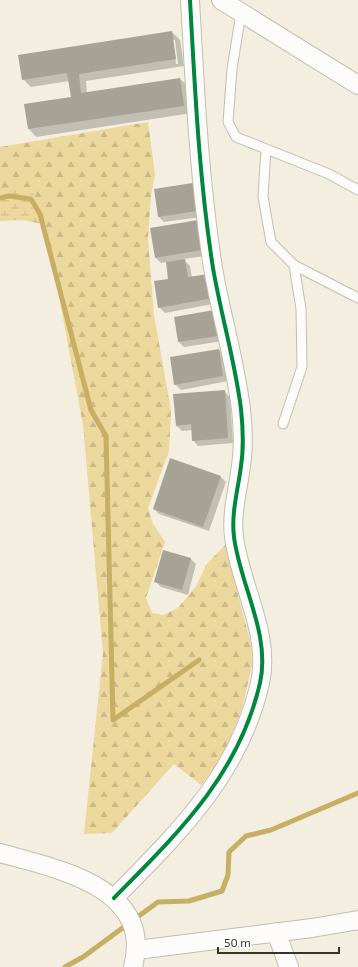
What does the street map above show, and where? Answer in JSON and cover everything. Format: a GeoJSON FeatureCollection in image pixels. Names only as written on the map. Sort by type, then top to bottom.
{"type":"FeatureCollection","features":[{"type":"Feature","properties":{"kind":"street"},"geometry":{"type":"LineString","coordinates":[[114,898],[183,827],[205,800],[228,764],[249,716],[262,670],[262,655],[258,633],[234,538],[233,512],[243,443],[241,408],[214,271],[206,219],[196,120],[190,0]]}},
{"type":"Feature","properties":{"kind":"street"},"geometry":{"type":"LineString","coordinates":[[221,0],[358,85]]}},
{"type":"Feature","properties":{"kind":"street"},"geometry":{"type":"LineString","coordinates":[[0,853],[76,877],[94,885],[114,898],[132,921],[135,959],[276,932],[312,928],[358,920]]}},
{"type":"Feature","properties":{"kind":"street"},"geometry":{"type":"LineString","coordinates":[[276,932],[289,967]]}},
{"type":"Feature","properties":{"kind":"lane"},"geometry":{"type":"LineString","coordinates":[[242,13],[232,69],[228,122],[236,136],[329,174],[358,190]]}},
{"type":"Feature","properties":{"kind":"lane"},"geometry":{"type":"LineString","coordinates":[[266,149],[263,197],[271,242],[294,265],[358,298]]}},
{"type":"Feature","properties":{"kind":"lane"},"geometry":{"type":"LineString","coordinates":[[283,424],[302,367],[301,309],[294,265]]}},
{"type":"Feature","properties":{"kind":"green space"},"geometry":{"type":"Polygon","coordinates":[[[148,122],[155,174],[151,196],[148,238],[154,315],[171,410],[169,451],[148,508],[152,522],[165,542],[146,598],[152,613],[163,615],[178,608],[197,585],[206,565],[225,545],[251,644],[252,665],[242,709],[223,757],[201,785],[174,764],[112,833],[84,834],[103,653],[83,425],[44,216],[17,187],[0,187],[0,147],[148,122]]]}},
{"type":"Feature","properties":{"kind":"green space"},"geometry":{"type":"Polygon","coordinates":[[[0,187],[17,187],[33,193],[44,216],[46,225],[23,220],[0,221],[0,187]]]}},
{"type":"Feature","properties":{"kind":"building"},"geometry":{"type":"Polygon","coordinates":[[[172,31],[176,59],[79,74],[81,93],[180,78],[184,106],[28,129],[24,104],[71,97],[67,73],[22,80],[18,55],[172,31]]]}},
{"type":"Feature","properties":{"kind":"building"},"geometry":{"type":"Polygon","coordinates":[[[199,182],[203,210],[158,217],[154,189],[199,182]]]}},
{"type":"Feature","properties":{"kind":"building"},"geometry":{"type":"Polygon","coordinates":[[[204,219],[208,249],[155,258],[150,228],[204,219]]]}},
{"type":"Feature","properties":{"kind":"building"},"geometry":{"type":"Polygon","coordinates":[[[185,259],[188,277],[209,274],[213,298],[158,308],[154,281],[168,279],[166,262],[185,259]]]}},
{"type":"Feature","properties":{"kind":"building"},"geometry":{"type":"Polygon","coordinates":[[[214,310],[218,336],[178,342],[174,317],[214,310]]]}},
{"type":"Feature","properties":{"kind":"building"},"geometry":{"type":"Polygon","coordinates":[[[219,349],[223,376],[174,385],[170,357],[219,349]]]}},
{"type":"Feature","properties":{"kind":"building"},"geometry":{"type":"Polygon","coordinates":[[[225,390],[228,438],[192,441],[191,424],[176,426],[173,394],[225,390]]]}},
{"type":"Feature","properties":{"kind":"building"},"geometry":{"type":"Polygon","coordinates":[[[170,458],[221,476],[203,527],[153,509],[170,458]]]}},
{"type":"Feature","properties":{"kind":"building"},"geometry":{"type":"Polygon","coordinates":[[[163,550],[191,558],[182,590],[154,582],[163,550]]]}},
{"type":"Feature","properties":{"kind":"waterway"},"geometry":{"type":"LineString","coordinates":[[0,198],[9,196],[31,199],[40,214],[91,410],[106,436],[113,720],[199,660]]}},
{"type":"Feature","properties":{"kind":"waterway"},"geometry":{"type":"LineString","coordinates":[[65,967],[83,957],[158,902],[189,901],[222,891],[228,875],[229,852],[246,836],[271,830],[358,793]]}},
{"type":"Feature","properties":{"kind":"cycle path"},"geometry":{"type":"LineString","coordinates":[[114,898],[183,826],[203,801],[221,774],[237,746],[250,716],[260,683],[262,665],[258,628],[237,555],[233,528],[234,510],[243,452],[242,416],[235,373],[216,286],[208,235],[198,134],[190,0]]}}]}
